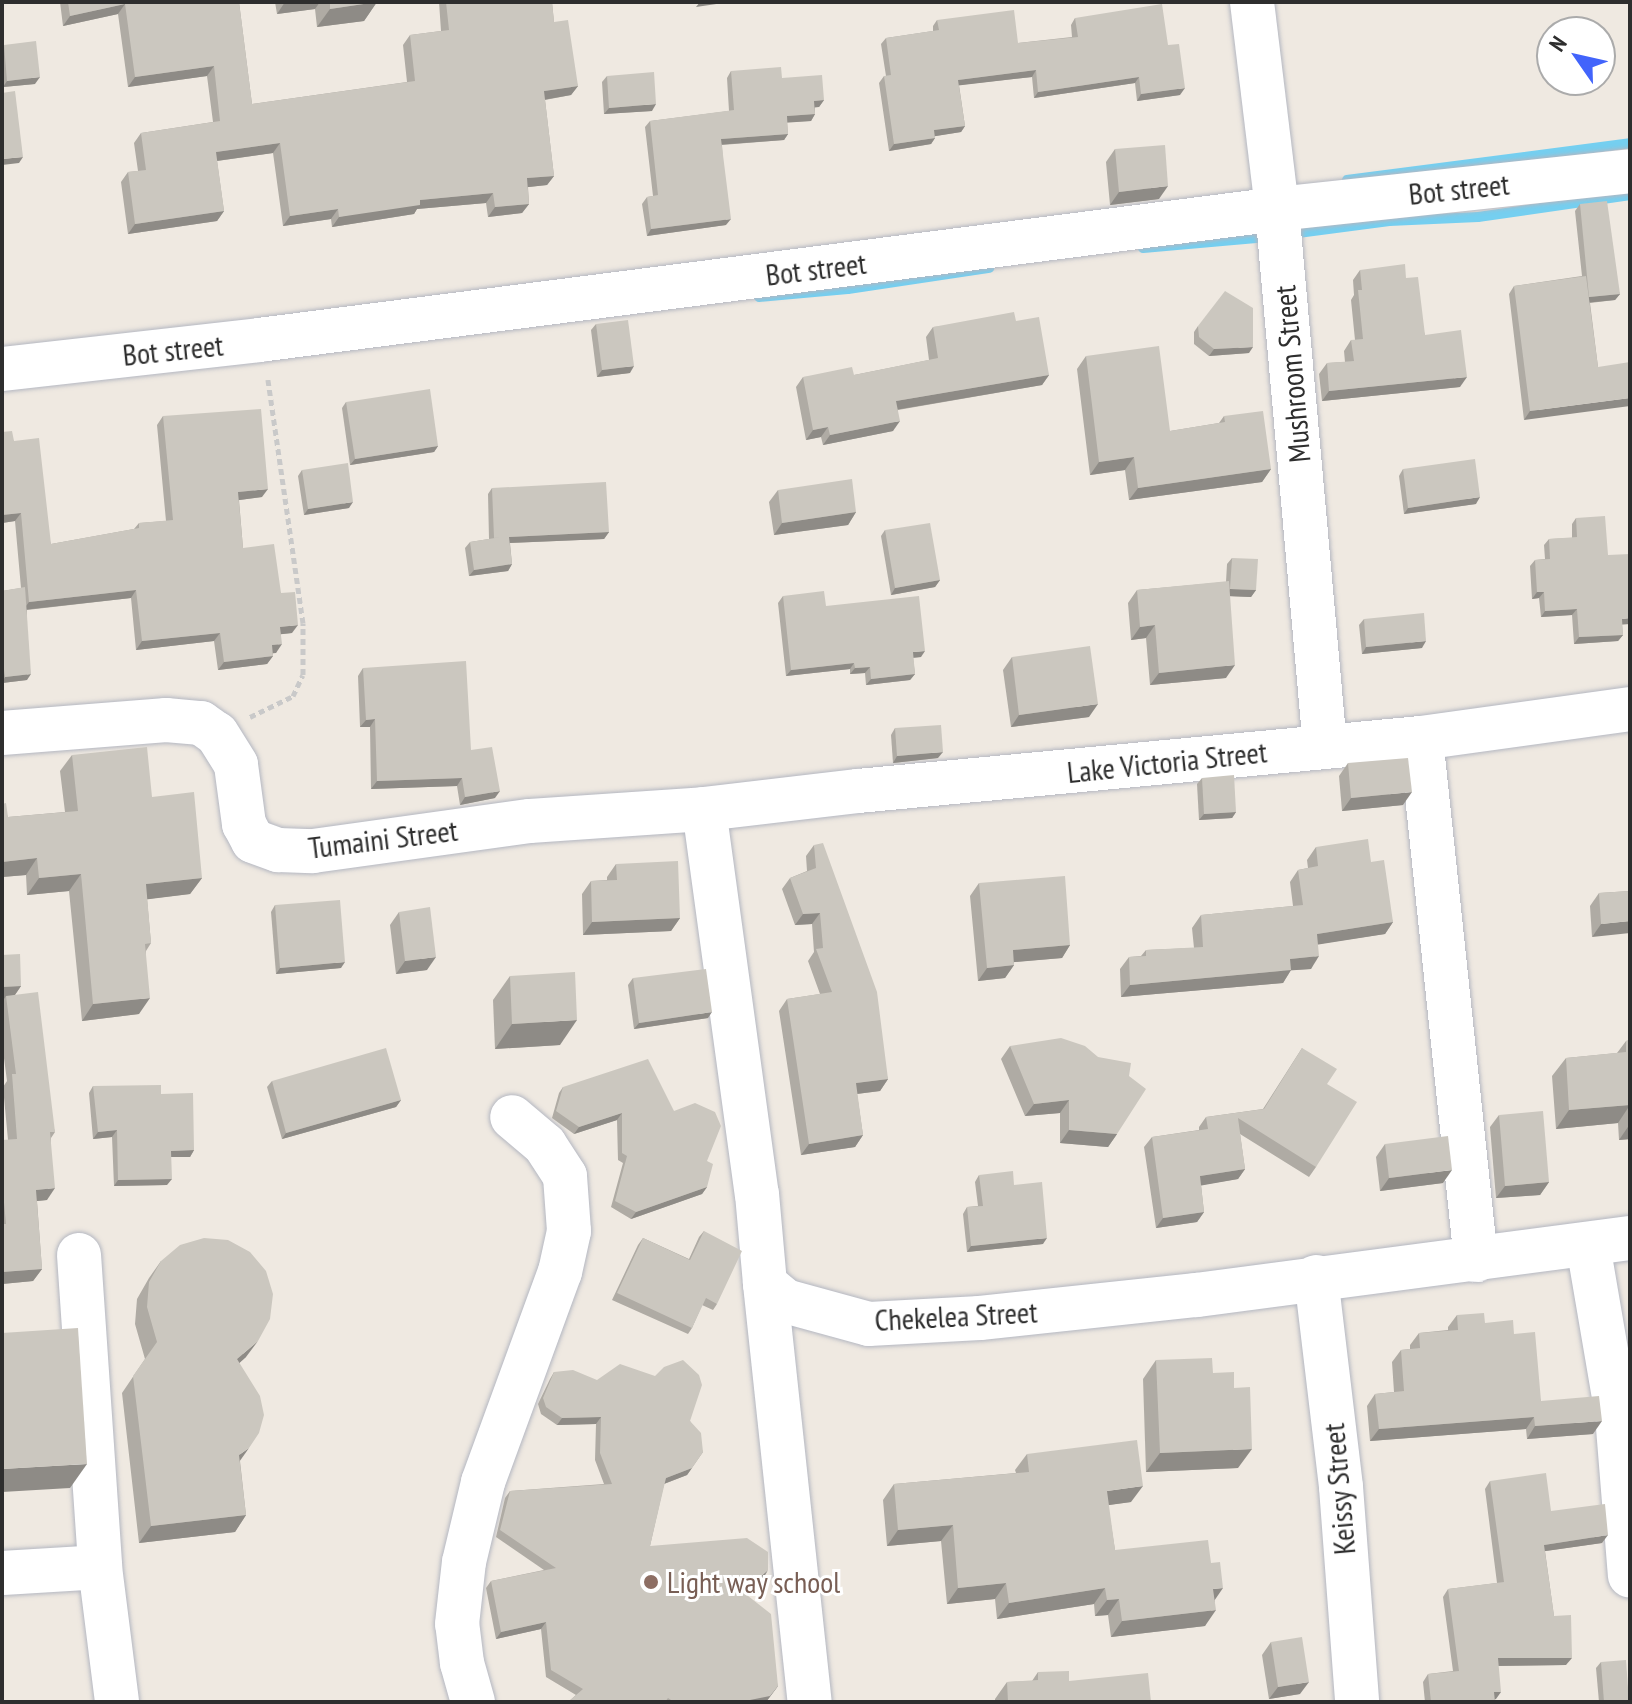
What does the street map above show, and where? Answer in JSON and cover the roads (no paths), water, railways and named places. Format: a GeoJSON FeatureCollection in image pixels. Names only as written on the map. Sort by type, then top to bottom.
{"type":"FeatureCollection","features":[{"type":"Feature","properties":{"kind":"street","name":"Mushroom Street"},"geometry":{"type":"LineString","coordinates":[[1252,2],[1277,209],[1325,747]]}},
{"type":"Feature","properties":{"kind":"street","name":"Bot street"},"geometry":{"type":"LineString","coordinates":[[2,369],[259,340],[1277,209],[1630,171]]}},
{"type":"Feature","properties":{"kind":"street","name":"Lake Victoria Street"},"geometry":{"type":"LineString","coordinates":[[704,809],[858,791],[1421,738],[1630,709]]}},
{"type":"Feature","properties":{"kind":"street","name":"Tumaini Street"},"geometry":{"type":"LineString","coordinates":[[2,733],[166,720],[201,723],[217,734],[236,765],[244,824],[253,841],[278,850],[313,851],[530,821],[704,809]]}},
{"type":"Feature","properties":{"kind":"street"},"geometry":{"type":"LineString","coordinates":[[1421,738],[1476,1260]]}},
{"type":"Feature","properties":{"kind":"street"},"geometry":{"type":"LineString","coordinates":[[704,809],[757,1194],[810,1702]]}},
{"type":"Feature","properties":{"kind":"street"},"geometry":{"type":"LineString","coordinates":[[473,1702],[462,1663],[457,1624],[464,1562],[483,1482],[560,1272],[569,1231],[565,1176],[545,1145],[512,1117]]}},
{"type":"Feature","properties":{"kind":"street","name":"Chekelea Street"},"geometry":{"type":"LineString","coordinates":[[765,1284],[785,1301],[869,1324],[980,1318],[1105,1305],[1630,1238]]}},
{"type":"Feature","properties":{"kind":"street"},"geometry":{"type":"LineString","coordinates":[[1588,1245],[1617,1415],[1630,1575]]}},
{"type":"Feature","properties":{"kind":"street"},"geometry":{"type":"LineString","coordinates":[[79,1255],[100,1567],[117,1702]]}},
{"type":"Feature","properties":{"kind":"street","name":"Keissy Street"},"geometry":{"type":"LineString","coordinates":[[1316,1277],[1341,1487],[1357,1702]]}},
{"type":"Feature","properties":{"kind":"street"},"geometry":{"type":"LineString","coordinates":[[2,1573],[100,1567]]}},
{"type":"Feature","properties":{"kind":"waterway"},"geometry":{"type":"LineString","coordinates":[[1347,180],[1630,143]]}},
{"type":"Feature","properties":{"kind":"waterway"},"geometry":{"type":"LineString","coordinates":[[1297,224],[1298,233],[1389,221],[1478,217],[1630,195]]}},
{"type":"Feature","properties":{"kind":"waterway"},"geometry":{"type":"LineString","coordinates":[[1143,248],[1268,237]]}},
{"type":"Feature","properties":{"kind":"waterway"},"geometry":{"type":"LineString","coordinates":[[759,297],[848,289],[989,268]]}},
{"type":"Feature","properties":{"kind":"place","name":"Light way school"},"geometry":{"type":"Point","coordinates":[651,1582]}}]}
